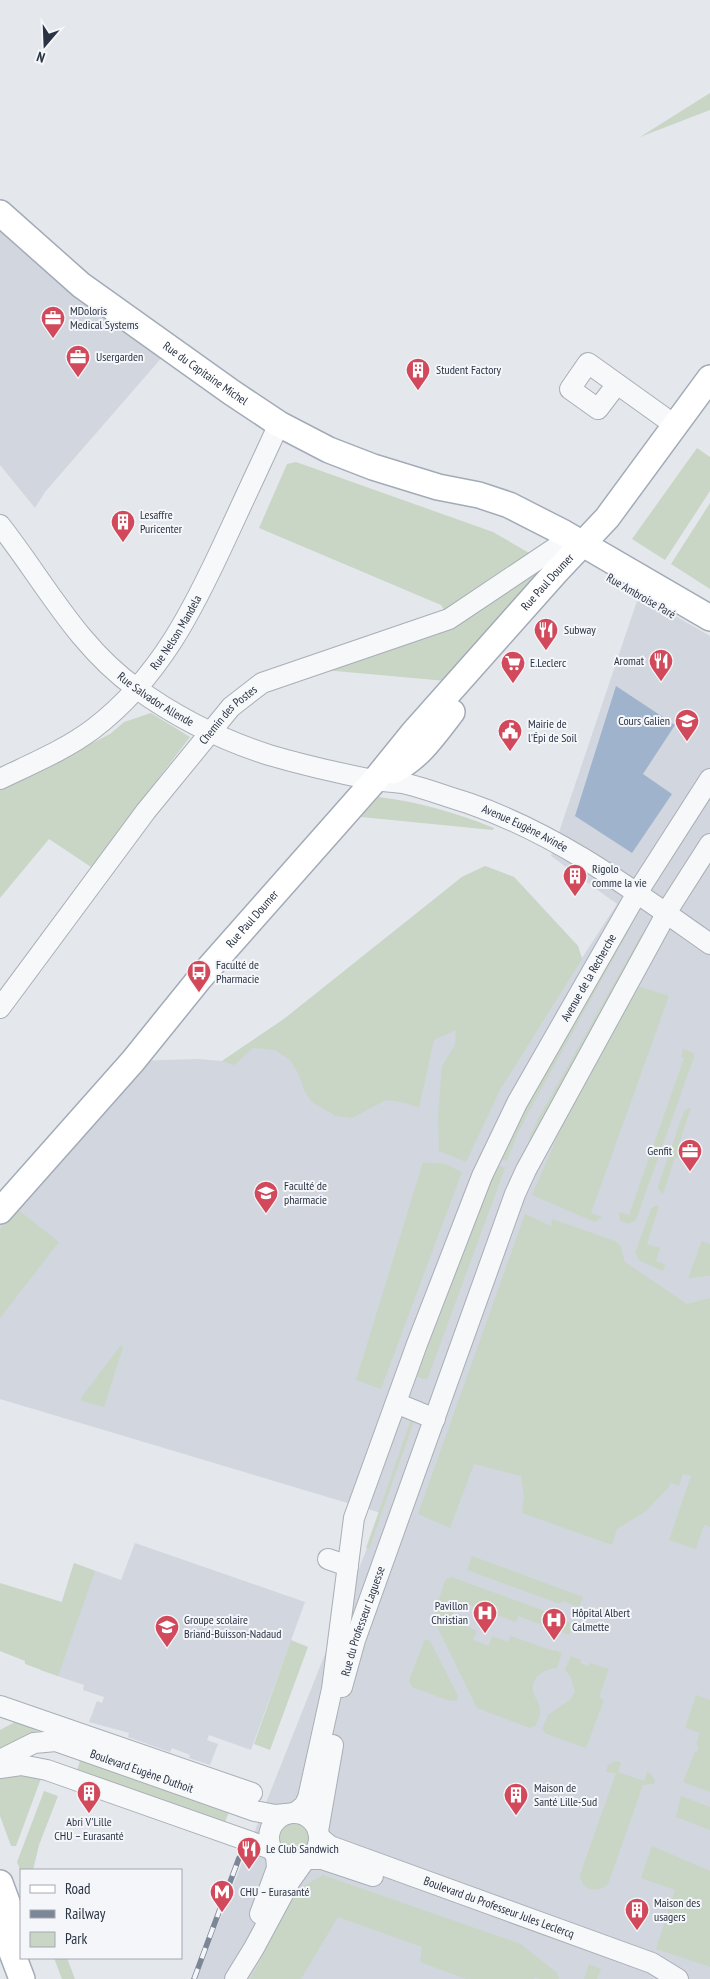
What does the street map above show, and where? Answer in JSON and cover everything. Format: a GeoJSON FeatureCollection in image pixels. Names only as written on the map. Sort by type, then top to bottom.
{"type":"FeatureCollection","features":[{"type":"Feature","properties":{"kind":"main road","name":"Rue du Capitaine Michel"},"geometry":{"type":"LineString","coordinates":[[0,213],[81,285],[279,424],[355,461],[438,487],[479,495],[508,505],[578,553]]}},
{"type":"Feature","properties":{"kind":"main road","name":"Rue Paul Doumer"},"geometry":{"type":"LineString","coordinates":[[0,1211],[133,1061],[200,978],[375,780],[401,767],[423,749],[464,698],[560,588],[578,553],[608,518],[710,378]]}},
{"type":"Feature","properties":{"kind":"main road","name":"Rue Paul Doumer"},"geometry":{"type":"LineString","coordinates":[[578,553],[616,530],[710,402]]}},
{"type":"Feature","properties":{"kind":"main road","name":"Rue Ambroise Paré"},"geometry":{"type":"LineString","coordinates":[[578,553],[710,618]]}},
{"type":"Feature","properties":{"kind":"main road","name":"Rue Ambroise Paré"},"geometry":{"type":"LineString","coordinates":[[578,553],[710,636]]}},
{"type":"Feature","properties":{"kind":"main road"},"geometry":{"type":"LineString","coordinates":[[0,1883],[7,1937],[22,1979]]}},
{"type":"Feature","properties":{"kind":"main road"},"geometry":{"type":"LineString","coordinates":[[28,1959],[37,1979]]}},
{"type":"Feature","properties":{"kind":"street"},"geometry":{"type":"LineString","coordinates":[[617,384],[676,426]]}},
{"type":"Feature","properties":{"kind":"street","name":"Rue Nelson Mandela"},"geometry":{"type":"LineString","coordinates":[[0,779],[57,751],[85,734],[119,708],[137,689],[168,649],[188,616],[279,424]]}},
{"type":"Feature","properties":{"kind":"street","name":"Rue Salvador Allende"},"geometry":{"type":"LineString","coordinates":[[0,525],[74,627],[110,666],[137,689],[210,732],[271,755],[375,780]]}},
{"type":"Feature","properties":{"kind":"street","name":"Chemin des Postes"},"geometry":{"type":"LineString","coordinates":[[0,1008],[146,811],[231,707],[262,683],[449,619],[578,553]]}},
{"type":"Feature","properties":{"kind":"street","name":"Avenue de la Recherche"},"geometry":{"type":"LineString","coordinates":[[479,1183],[517,1104],[637,893],[710,779]]}},
{"type":"Feature","properties":{"kind":"street","name":"Avenue Eugène Avinée"},"geometry":{"type":"LineString","coordinates":[[375,780],[412,785],[501,816],[555,842],[637,893],[710,944]]}},
{"type":"Feature","properties":{"kind":"street"},"geometry":{"type":"LineString","coordinates":[[666,913],[710,844]]}},
{"type":"Feature","properties":{"kind":"street","name":"Rue du Professeur Laguesse"},"geometry":{"type":"LineString","coordinates":[[318,1834],[348,1660],[514,1197],[526,1170],[666,913]]}},
{"type":"Feature","properties":{"kind":"street","name":"Rue du Professeur Laguesse"},"geometry":{"type":"LineString","coordinates":[[291,1814],[301,1810],[308,1798],[332,1689],[354,1518],[417,1344],[479,1183]]}},
{"type":"Feature","properties":{"kind":"street"},"geometry":{"type":"LineString","coordinates":[[396,1403],[436,1418]]}},
{"type":"Feature","properties":{"kind":"street"},"geometry":{"type":"LineString","coordinates":[[328,1559],[348,1566]]}},
{"type":"Feature","properties":{"kind":"street","name":"Boulevard Eugène Duthoit"},"geometry":{"type":"LineString","coordinates":[[0,1706],[252,1793]]}},
{"type":"Feature","properties":{"kind":"street","name":"Boulevard Eugène Duthoit"},"geometry":{"type":"LineString","coordinates":[[0,1760],[34,1743],[56,1741],[255,1811],[275,1815],[291,1814]]}},
{"type":"Feature","properties":{"kind":"street"},"geometry":{"type":"LineString","coordinates":[[0,1768],[21,1765],[47,1770],[274,1852],[281,1859],[291,1863],[307,1860]]}},
{"type":"Feature","properties":{"kind":"street"},"geometry":{"type":"LineString","coordinates":[[291,1814],[302,1814],[311,1819],[318,1834],[316,1851],[290,1881],[254,1948],[234,1979],[276,1874],[278,1862],[269,1839],[270,1830],[278,1819],[291,1814]]}},
{"type":"Feature","properties":{"kind":"street","name":"Boulevard du Professeur Jules Leclercq"},"geometry":{"type":"LineString","coordinates":[[318,1834],[330,1846],[652,1963],[678,1979]]}},
{"type":"Feature","properties":{"kind":"street","name":"Boulevard du Professeur Jules Leclercq"},"geometry":{"type":"LineString","coordinates":[[307,1860],[322,1859],[600,1956],[659,1979]]}},
{"type":"Feature","properties":{"kind":"shaded area"},"geometry":{"type":"Polygon","coordinates":[[[0,227],[164,355],[45,492],[35,508],[0,465],[0,227]]]}},
{"type":"Feature","properties":{"kind":"shaded area"},"geometry":{"type":"Polygon","coordinates":[[[639,595],[710,636],[710,1979],[196,1979],[381,1513],[0,1399],[0,1211],[133,1061],[198,1059],[222,1061],[284,1019],[462,877],[485,866],[514,877],[578,946],[582,958],[617,904],[551,856],[639,595]]]}},
{"type":"Feature","properties":{"kind":"shaded area","name":"Groupe scolaire Briand-Buisson-Nadaud"},"geometry":{"type":"Polygon","coordinates":[[[135,1543],[305,1602],[251,1750],[209,1735],[207,1740],[218,1744],[210,1765],[189,1758],[190,1755],[172,1748],[170,1752],[128,1737],[129,1733],[89,1722],[97,1701],[102,1703],[104,1697],[83,1690],[84,1685],[40,1670],[74,1563],[121,1580],[135,1543]]]}},
{"type":"Feature","properties":{"kind":"green space"},"geometry":{"type":"Polygon","coordinates":[[[710,93],[710,110],[640,137],[710,93]]]}},
{"type":"Feature","properties":{"kind":"green space"},"geometry":{"type":"Polygon","coordinates":[[[697,448],[710,457],[710,491],[665,560],[632,539],[697,448]]]}},
{"type":"Feature","properties":{"kind":"green space"},"geometry":{"type":"Polygon","coordinates":[[[296,462],[493,532],[531,554],[445,612],[441,605],[259,528],[287,464],[296,462]]]}},
{"type":"Feature","properties":{"kind":"green space"},"geometry":{"type":"Polygon","coordinates":[[[710,503],[710,589],[671,564],[710,503]]]}},
{"type":"Feature","properties":{"kind":"green space"},"geometry":{"type":"Polygon","coordinates":[[[537,566],[543,573],[446,681],[324,670],[444,632],[537,566]]]}},
{"type":"Feature","properties":{"kind":"green space"},"geometry":{"type":"Polygon","coordinates":[[[151,713],[190,737],[91,867],[49,839],[0,898],[0,790],[110,734],[124,722],[151,713]]]}},
{"type":"Feature","properties":{"kind":"green space"},"geometry":{"type":"Polygon","coordinates":[[[379,797],[438,809],[494,828],[493,830],[361,817],[379,797]]]}},
{"type":"Feature","properties":{"kind":"green space"},"geometry":{"type":"Polygon","coordinates":[[[485,866],[514,877],[578,946],[582,959],[500,1090],[466,1162],[439,1151],[438,1114],[442,1066],[455,1045],[456,1030],[434,1040],[419,1108],[406,1103],[386,1100],[352,1118],[336,1116],[312,1102],[305,1092],[298,1073],[290,1060],[275,1050],[253,1048],[234,1065],[222,1061],[284,1019],[462,877],[485,866]]]}},
{"type":"Feature","properties":{"kind":"green space"},"geometry":{"type":"Polygon","coordinates":[[[629,925],[631,927],[526,1117],[507,1161],[499,1159],[507,1141],[629,925]]]}},
{"type":"Feature","properties":{"kind":"green space"},"geometry":{"type":"Polygon","coordinates":[[[641,935],[644,936],[539,1125],[533,1140],[529,1138],[538,1119],[641,935]]]}},
{"type":"Feature","properties":{"kind":"green space"},"geometry":{"type":"Polygon","coordinates":[[[638,986],[669,996],[591,1213],[602,1217],[595,1222],[532,1195],[564,1121],[638,986]]]}},
{"type":"Feature","properties":{"kind":"green space"},"geometry":{"type":"Polygon","coordinates":[[[683,1049],[694,1053],[694,1057],[636,1220],[632,1223],[626,1223],[620,1220],[619,1212],[629,1215],[684,1058],[681,1057],[683,1049]]]}},
{"type":"Feature","properties":{"kind":"green space"},"geometry":{"type":"Polygon","coordinates":[[[691,1107],[679,1144],[693,1149],[689,1161],[675,1157],[663,1194],[658,1189],[658,1186],[684,1111],[691,1107]]]}},
{"type":"Feature","properties":{"kind":"green space"},"geometry":{"type":"Polygon","coordinates":[[[423,1162],[445,1164],[462,1172],[381,1389],[356,1380],[423,1162]]]}},
{"type":"Feature","properties":{"kind":"green space"},"geometry":{"type":"Polygon","coordinates":[[[497,1165],[505,1168],[427,1380],[415,1376],[497,1165]]]}},
{"type":"Feature","properties":{"kind":"green space"},"geometry":{"type":"Polygon","coordinates":[[[654,1206],[659,1206],[647,1244],[660,1248],[656,1261],[665,1264],[663,1271],[640,1261],[635,1253],[651,1209],[654,1206]]]}},
{"type":"Feature","properties":{"kind":"green space"},"geometry":{"type":"Polygon","coordinates":[[[17,1209],[59,1242],[0,1318],[0,1229],[17,1209]]]}},
{"type":"Feature","properties":{"kind":"green space"},"geometry":{"type":"Polygon","coordinates":[[[525,1214],[551,1226],[552,1219],[615,1241],[620,1245],[625,1262],[687,1304],[710,1298],[710,1527],[704,1525],[696,1549],[669,1540],[691,1476],[683,1474],[679,1486],[670,1483],[669,1487],[646,1511],[617,1529],[612,1545],[522,1513],[524,1496],[521,1476],[474,1464],[450,1528],[418,1514],[525,1214]]]}},
{"type":"Feature","properties":{"kind":"green space"},"geometry":{"type":"Polygon","coordinates":[[[702,1241],[710,1244],[710,1276],[688,1278],[702,1241]]]}},
{"type":"Feature","properties":{"kind":"green space"},"geometry":{"type":"Polygon","coordinates":[[[121,1345],[123,1347],[104,1407],[82,1401],[81,1398],[121,1345]]]}},
{"type":"Feature","properties":{"kind":"green space"},"geometry":{"type":"Polygon","coordinates":[[[412,1417],[415,1418],[369,1549],[366,1548],[412,1417]]]}},
{"type":"Feature","properties":{"kind":"green space"},"geometry":{"type":"Polygon","coordinates":[[[472,1556],[583,1597],[579,1607],[562,1601],[560,1604],[467,1570],[472,1556]]]}},
{"type":"Feature","properties":{"kind":"green space"},"geometry":{"type":"Polygon","coordinates":[[[74,1563],[95,1571],[58,1676],[25,1664],[25,1661],[0,1651],[0,1583],[62,1602],[74,1563]]]}},
{"type":"Feature","properties":{"kind":"green space"},"geometry":{"type":"Polygon","coordinates":[[[451,1577],[556,1615],[555,1617],[573,1624],[569,1635],[518,1616],[516,1622],[466,1604],[465,1607],[456,1604],[451,1619],[477,1631],[473,1640],[489,1646],[492,1636],[508,1642],[511,1636],[562,1653],[557,1668],[542,1672],[535,1679],[533,1688],[540,1711],[536,1725],[530,1728],[477,1708],[433,1618],[445,1580],[451,1577]]]}},
{"type":"Feature","properties":{"kind":"green space"},"geometry":{"type":"Polygon","coordinates":[[[425,1639],[430,1641],[458,1696],[457,1700],[450,1701],[412,1687],[409,1680],[425,1639]]]}},
{"type":"Feature","properties":{"kind":"green space"},"geometry":{"type":"Polygon","coordinates":[[[291,1640],[308,1647],[270,1750],[254,1744],[291,1640]]]}},
{"type":"Feature","properties":{"kind":"green space"},"geometry":{"type":"Polygon","coordinates":[[[571,1656],[581,1660],[580,1663],[589,1666],[590,1663],[609,1669],[599,1697],[604,1700],[586,1748],[546,1734],[542,1729],[548,1715],[571,1699],[575,1691],[570,1676],[565,1670],[571,1656]]]}},
{"type":"Feature","properties":{"kind":"green space"},"geometry":{"type":"Polygon","coordinates":[[[696,1695],[710,1700],[710,1792],[683,1782],[695,1751],[697,1752],[699,1748],[696,1744],[700,1733],[685,1728],[696,1695]]]}},
{"type":"Feature","properties":{"kind":"green space"},"geometry":{"type":"Polygon","coordinates":[[[15,1722],[36,1729],[38,1737],[0,1750],[0,1730],[15,1722]]]}},
{"type":"Feature","properties":{"kind":"green space"},"geometry":{"type":"Polygon","coordinates":[[[81,1758],[229,1811],[224,1826],[76,1773],[81,1758]]]}},
{"type":"Feature","properties":{"kind":"green space"},"geometry":{"type":"Polygon","coordinates":[[[616,1761],[621,1763],[618,1772],[644,1781],[647,1772],[651,1774],[655,1781],[654,1784],[643,1785],[608,1884],[595,1890],[584,1885],[580,1875],[616,1773],[606,1772],[608,1765],[616,1761]]]}},
{"type":"Feature","properties":{"kind":"green space"},"geometry":{"type":"Polygon","coordinates":[[[43,1773],[16,1846],[11,1846],[0,1816],[0,1774],[43,1773]]]}},
{"type":"Feature","properties":{"kind":"green space"},"geometry":{"type":"Polygon","coordinates":[[[44,1791],[58,1796],[39,1845],[33,1869],[20,1870],[17,1862],[44,1791]]]}},
{"type":"Feature","properties":{"kind":"green space"},"geometry":{"type":"Polygon","coordinates":[[[681,1796],[710,1807],[710,1830],[676,1817],[681,1796]]]}},
{"type":"Feature","properties":{"kind":"green space"},"geometry":{"type":"Polygon","coordinates":[[[294,1824],[305,1828],[309,1839],[305,1850],[294,1854],[283,1850],[279,1839],[283,1828],[294,1824]]]}},
{"type":"Feature","properties":{"kind":"green space"},"geometry":{"type":"Polygon","coordinates":[[[652,1846],[710,1871],[710,1967],[656,1949],[675,1890],[641,1878],[652,1846]]]}},
{"type":"Feature","properties":{"kind":"green space"},"geometry":{"type":"Polygon","coordinates":[[[323,1875],[521,1944],[557,1973],[559,1979],[540,1979],[535,1977],[534,1979],[466,1979],[420,1962],[422,1947],[338,1917],[301,1979],[250,1979],[298,1889],[323,1875]]]}},
{"type":"Feature","properties":{"kind":"green space"},"geometry":{"type":"Polygon","coordinates":[[[54,1959],[67,1959],[75,1979],[62,1979],[54,1959]]]}},
{"type":"Feature","properties":{"kind":"green space"},"geometry":{"type":"Polygon","coordinates":[[[589,1964],[601,1969],[597,1979],[584,1979],[589,1964]]]}},
{"type":"Feature","properties":{"kind":"water"},"geometry":{"type":"Polygon","coordinates":[[[616,686],[675,725],[643,774],[672,794],[632,853],[575,816],[616,686]]]}},
{"type":"Feature","properties":{"kind":"railway"},"geometry":{"type":"LineString","coordinates":[[194,1979],[239,1858]]}},
{"type":"Feature","properties":{"kind":"place","name":"MDoloris Medical Systems"},"geometry":{"type":"Point","coordinates":[53,339]}},
{"type":"Feature","properties":{"kind":"place","name":"Usergarden"},"geometry":{"type":"Point","coordinates":[78,378]}},
{"type":"Feature","properties":{"kind":"place","name":"Student Factory"},"geometry":{"type":"Point","coordinates":[418,391]}},
{"type":"Feature","properties":{"kind":"place","name":"Lesaffre Puricenter"},"geometry":{"type":"Point","coordinates":[123,543]}},
{"type":"Feature","properties":{"kind":"place","name":"Subway"},"geometry":{"type":"Point","coordinates":[546,651]}},
{"type":"Feature","properties":{"kind":"place","name":"Aromat"},"geometry":{"type":"Point","coordinates":[661,682]}},
{"type":"Feature","properties":{"kind":"place","name":"E.Leclerc"},"geometry":{"type":"Point","coordinates":[513,684]}},
{"type":"Feature","properties":{"kind":"place","name":"Cours Galien"},"geometry":{"type":"Point","coordinates":[687,742]}},
{"type":"Feature","properties":{"kind":"place","name":"Mairie de l'Épi de Soil"},"geometry":{"type":"Point","coordinates":[510,752]}},
{"type":"Feature","properties":{"kind":"place","name":"Rigolo comme la vie"},"geometry":{"type":"Point","coordinates":[575,897]}},
{"type":"Feature","properties":{"kind":"place","name":"Faculté de Pharmacie"},"geometry":{"type":"Point","coordinates":[199,993]}},
{"type":"Feature","properties":{"kind":"place","name":"Genfit"},"geometry":{"type":"Point","coordinates":[690,1172]}},
{"type":"Feature","properties":{"kind":"place","name":"Faculté de pharmacie"},"geometry":{"type":"Point","coordinates":[266,1214]}},
{"type":"Feature","properties":{"kind":"place","name":"Pavillon Christian"},"geometry":{"type":"Point","coordinates":[485,1634]}},
{"type":"Feature","properties":{"kind":"place","name":"Hôpital Albert Calmette"},"geometry":{"type":"Point","coordinates":[554,1641]}},
{"type":"Feature","properties":{"kind":"place","name":"Groupe scolaire Briand-Buisson-Nadaud"},"geometry":{"type":"Point","coordinates":[167,1648]}},
{"type":"Feature","properties":{"kind":"place","name":"Abri V'Lille CHU – Eurasanté"},"geometry":{"type":"Point","coordinates":[89,1814]}},
{"type":"Feature","properties":{"kind":"place","name":"Maison de Santé Lille-Sud"},"geometry":{"type":"Point","coordinates":[516,1816]}},
{"type":"Feature","properties":{"kind":"place","name":"Le Club Sandwich"},"geometry":{"type":"Point","coordinates":[249,1870]}},
{"type":"Feature","properties":{"kind":"place","name":"CHU – Eurasanté"},"geometry":{"type":"Point","coordinates":[222,1913]}},
{"type":"Feature","properties":{"kind":"place","name":"Maison des usagers"},"geometry":{"type":"Point","coordinates":[637,1931]}}]}
